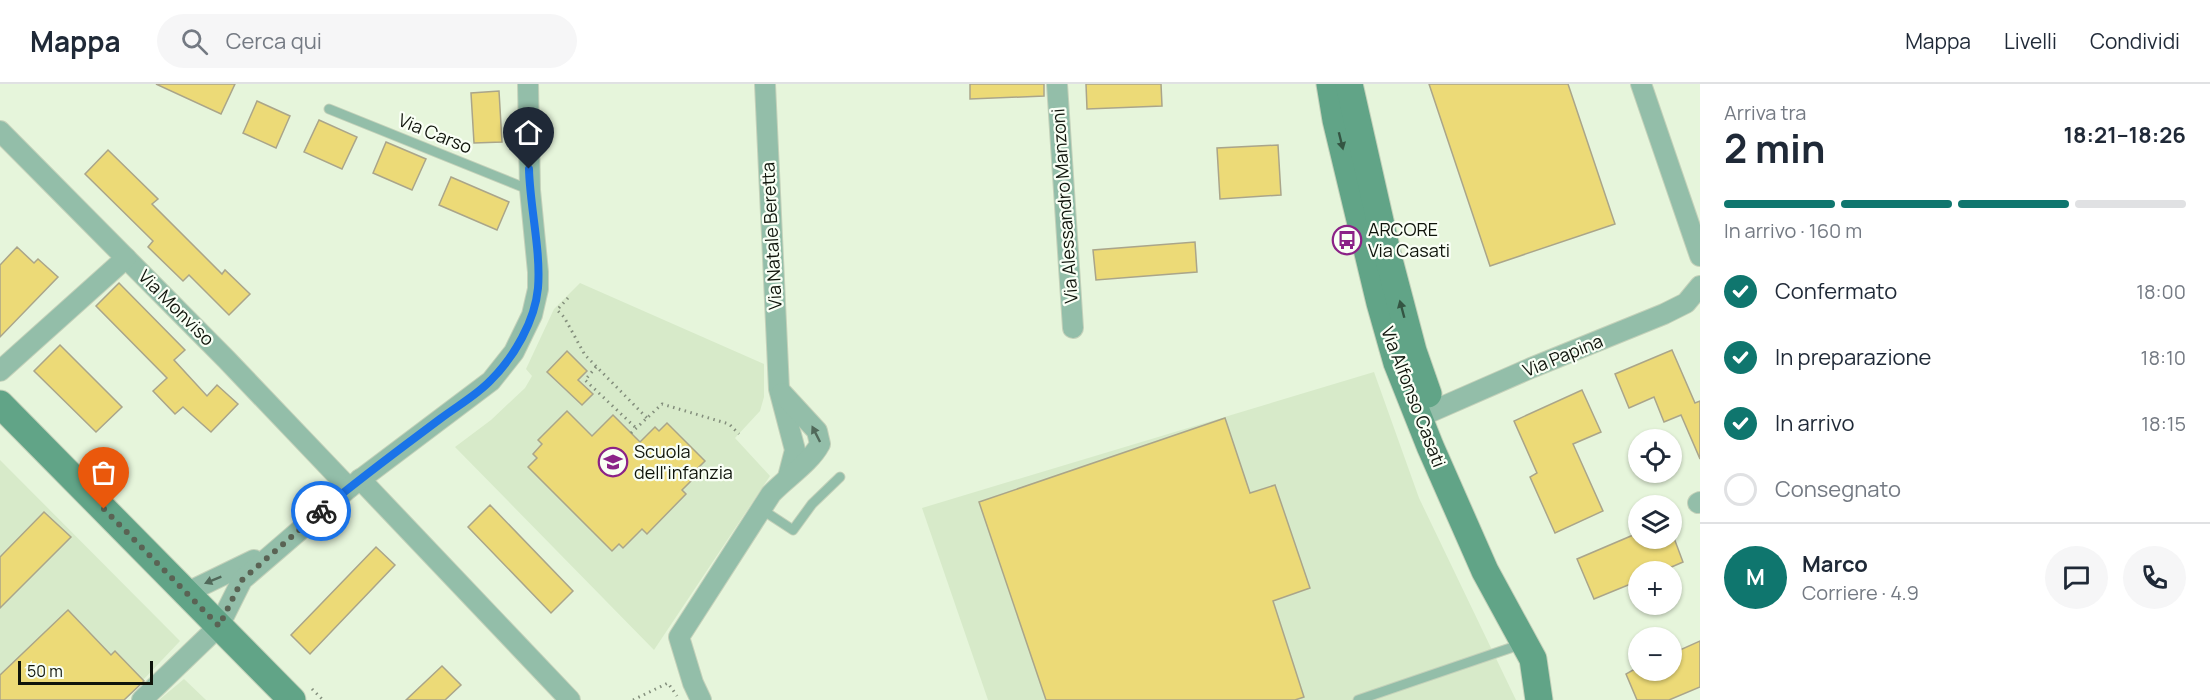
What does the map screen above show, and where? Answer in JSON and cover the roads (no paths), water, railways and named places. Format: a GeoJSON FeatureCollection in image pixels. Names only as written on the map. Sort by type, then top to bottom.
{"type":"FeatureCollection","features":[{"type":"Feature","properties":{"kind":"main road","name":"Via Alfonso Casati"},"geometry":{"type":"LineString","coordinates":[[1330,84],[1336,120],[1397,363],[1426,414],[1500,563],[1546,700]]}},
{"type":"Feature","properties":{"kind":"main road","name":"Via Alfonso Casati"},"geometry":{"type":"LineString","coordinates":[[1349,84],[1426,414]]}},
{"type":"Feature","properties":{"kind":"main road"},"geometry":{"type":"LineString","coordinates":[[0,404],[292,700]]}},
{"type":"Feature","properties":{"kind":"main road"},"geometry":{"type":"LineString","coordinates":[[1529,651],[1539,700]]}},
{"type":"Feature","properties":{"kind":"street"},"geometry":{"type":"LineString","coordinates":[[142,700],[219,626],[242,580],[355,483],[491,381],[514,352],[532,315],[538,289],[530,190],[528,84]]}},
{"type":"Feature","properties":{"kind":"street","name":"Via Natale Beretta"},"geometry":{"type":"LineString","coordinates":[[765,84],[778,389],[795,450],[788,477]]}},
{"type":"Feature","properties":{"kind":"street","name":"Via Alessandro Manzoni"},"geometry":{"type":"LineString","coordinates":[[1057,84],[1073,328]]}},
{"type":"Feature","properties":{"kind":"street"},"geometry":{"type":"LineString","coordinates":[[1641,84],[1700,256]]}},
{"type":"Feature","properties":{"kind":"street","name":"Via Monviso"},"geometry":{"type":"LineString","coordinates":[[0,131],[570,700]]}},
{"type":"Feature","properties":{"kind":"street"},"geometry":{"type":"LineString","coordinates":[[0,371],[126,258]]}},
{"type":"Feature","properties":{"kind":"street","name":"Via Papina"},"geometry":{"type":"LineString","coordinates":[[1426,414],[1664,314],[1686,303],[1700,286]]}},
{"type":"Feature","properties":{"kind":"street"},"geometry":{"type":"LineString","coordinates":[[701,700],[693,683],[679,637],[771,494],[814,455],[820,444],[817,432],[778,389]]}},
{"type":"Feature","properties":{"kind":"street"},"geometry":{"type":"LineString","coordinates":[[186,593],[198,585],[226,575],[278,548]]}},
{"type":"Feature","properties":{"kind":"lane","name":"Via Carso"},"geometry":{"type":"LineString","coordinates":[[329,109],[530,190]]}},
{"type":"Feature","properties":{"kind":"lane"},"geometry":{"type":"LineString","coordinates":[[761,509],[793,530],[812,504],[840,477]]}},
{"type":"Feature","properties":{"kind":"lane"},"geometry":{"type":"LineString","coordinates":[[1358,700],[1529,651]]}},
{"type":"Feature","properties":{"kind":"place","name":"ARCORE Via Casati"},"geometry":{"type":"Point","coordinates":[1347,240]}},
{"type":"Feature","properties":{"kind":"place","name":"Scuola dell'infanzia"},"geometry":{"type":"Point","coordinates":[613,462]}}]}
